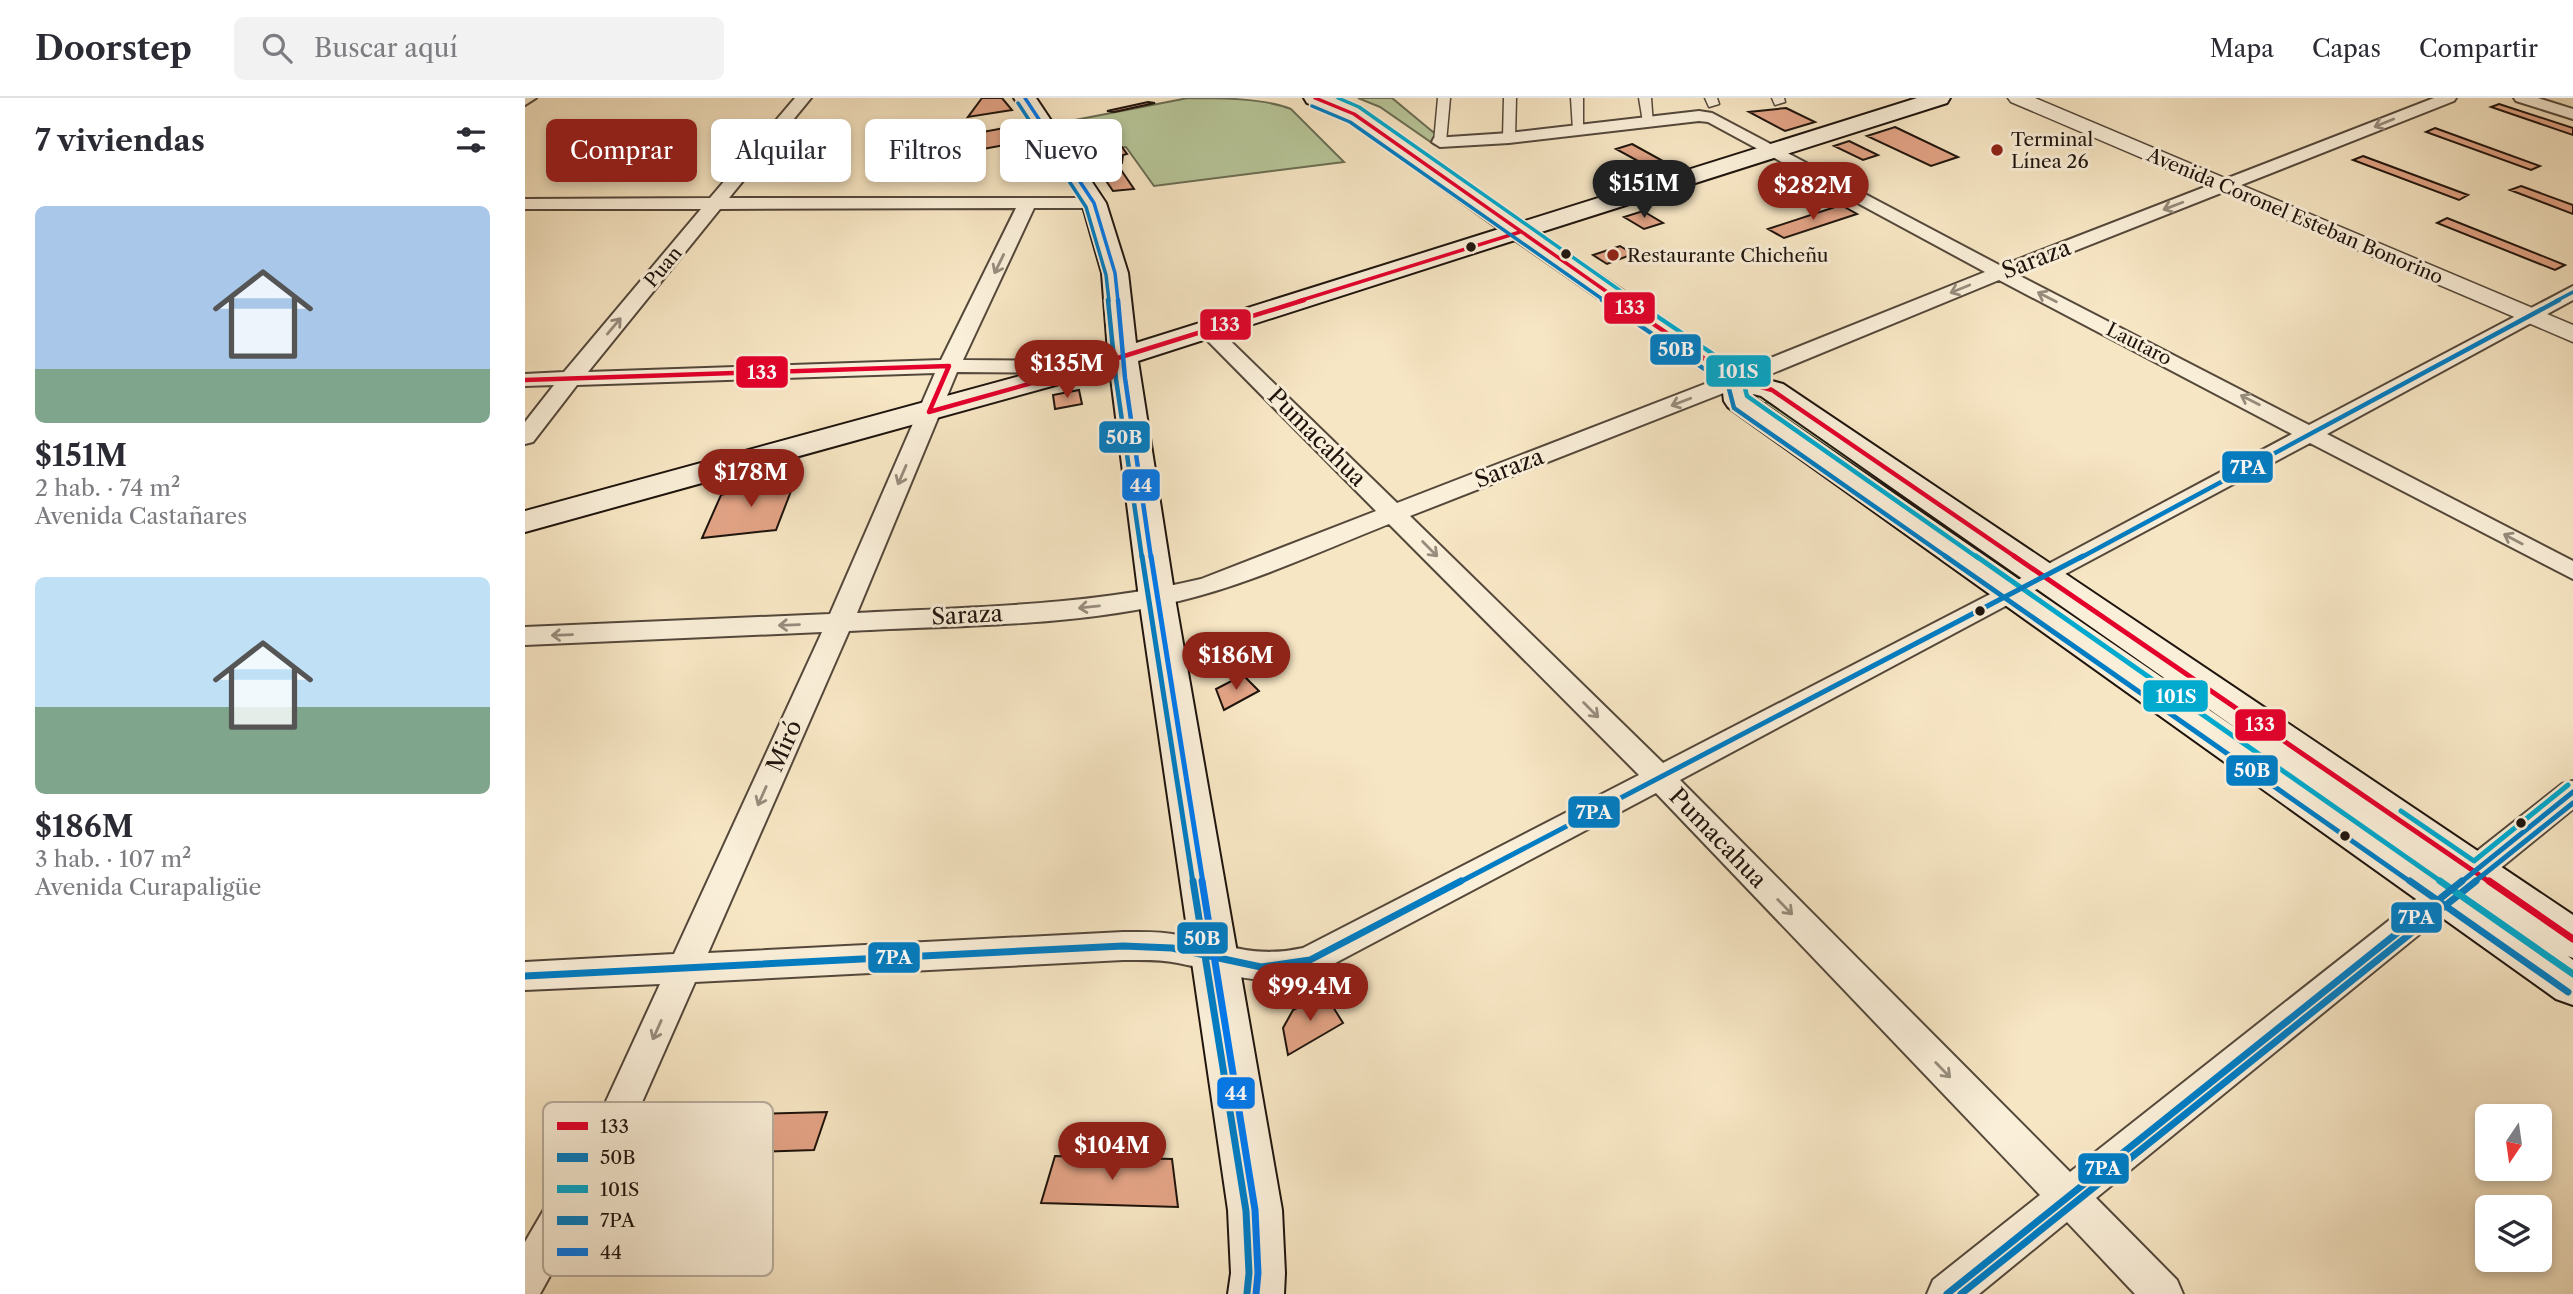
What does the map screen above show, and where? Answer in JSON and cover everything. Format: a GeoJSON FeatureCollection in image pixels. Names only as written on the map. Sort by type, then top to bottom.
{"type":"FeatureCollection","features":[{"type":"Feature","properties":{"kind":"main road"},"geometry":{"type":"LineString","coordinates":[[1024,98],[1094,202],[1115,273],[1157,598],[1255,1210],[1258,1273],[1256,1294]]}},
{"type":"Feature","properties":{"kind":"main road"},"geometry":{"type":"LineString","coordinates":[[1315,98],[1354,114],[1736,380],[1772,390],[2030,584],[2460,883],[2573,985]]}},
{"type":"Feature","properties":{"kind":"main road"},"geometry":{"type":"LineString","coordinates":[[525,522],[1089,367],[1939,98]]}},
{"type":"Feature","properties":{"kind":"main road"},"geometry":{"type":"LineString","coordinates":[[2460,883],[2573,939]]}},
{"type":"Feature","properties":{"kind":"street","name":"Puan"},"geometry":{"type":"LineString","coordinates":[[525,437],[803,98]]}},
{"type":"Feature","properties":{"kind":"street"},"geometry":{"type":"LineString","coordinates":[[1444,98],[1440,142],[1509,138],[1649,122],[1710,106]]}},
{"type":"Feature","properties":{"kind":"street"},"geometry":{"type":"LineString","coordinates":[[1509,138],[1510,98]]}},
{"type":"Feature","properties":{"kind":"street"},"geometry":{"type":"LineString","coordinates":[[1577,98],[1579,130]]}},
{"type":"Feature","properties":{"kind":"street"},"geometry":{"type":"LineString","coordinates":[[1645,98],[1649,122]]}},
{"type":"Feature","properties":{"kind":"street","name":"Avenida Coronel Esteban Bonorino"},"geometry":{"type":"LineString","coordinates":[[2018,98],[2573,334]]}},
{"type":"Feature","properties":{"kind":"street","name":"Saraza"},"geometry":{"type":"LineString","coordinates":[[525,636],[839,623],[1086,608],[1157,598],[1209,584],[1736,380],[2000,272],[2448,98]]}},
{"type":"Feature","properties":{"kind":"street"},"geometry":{"type":"LineString","coordinates":[[2522,98],[2573,114]]}},
{"type":"Feature","properties":{"kind":"street","name":"Lautaro"},"geometry":{"type":"LineString","coordinates":[[1710,106],[1772,150],[2573,571]]}},
{"type":"Feature","properties":{"kind":"street","name":"Miró"},"geometry":{"type":"LineString","coordinates":[[624,1102],[839,623],[949,366],[1028,202]]}},
{"type":"Feature","properties":{"kind":"street"},"geometry":{"type":"LineString","coordinates":[[525,204],[1094,202]]}},
{"type":"Feature","properties":{"kind":"street"},"geometry":{"type":"LineString","coordinates":[[525,976],[1123,946],[1157,946],[1187,950],[1249,967],[1280,968],[1310,960],[2030,584],[2573,292]]}},
{"type":"Feature","properties":{"kind":"street","name":"Pumacahua"},"geometry":{"type":"LineString","coordinates":[[1207,329],[1659,777],[2163,1294]]}},
{"type":"Feature","properties":{"kind":"street"},"geometry":{"type":"LineString","coordinates":[[525,380],[949,366],[1089,367]]}},
{"type":"Feature","properties":{"kind":"street"},"geometry":{"type":"LineString","coordinates":[[1947,1294],[2573,792]]}},
{"type":"Feature","properties":{"kind":"street","name":"Miró"},"geometry":{"type":"LineString","coordinates":[[525,1281],[543,1249]]}},
{"type":"Feature","properties":{"kind":"green space"},"geometry":{"type":"Polygon","coordinates":[[[1188,98],[1280,105],[1291,109],[1344,162],[1154,186],[1126,147],[1122,148],[1122,119],[1080,119],[1188,98]]]}},
{"type":"Feature","properties":{"kind":"green space"},"geometry":{"type":"Polygon","coordinates":[[[1358,98],[1392,98],[1433,132],[1437,132],[1441,141],[1435,145],[1380,107],[1358,98]]]}},
{"type":"Feature","properties":{"kind":"green space"},"geometry":{"type":"Polygon","coordinates":[[[1774,401],[2007,565],[1997,566],[1761,408],[1765,403],[1774,401]]]}},
{"type":"Feature","properties":{"kind":"building"},"geometry":{"type":"Polygon","coordinates":[[[982,98],[1002,98],[1012,110],[968,117],[982,98]]]}},
{"type":"Feature","properties":{"kind":"building"},"geometry":{"type":"Polygon","coordinates":[[[1148,102],[1155,103],[1114,112],[1107,111],[1148,102]]]}},
{"type":"Feature","properties":{"kind":"building"},"geometry":{"type":"Polygon","coordinates":[[[2499,104],[2573,128],[2573,135],[2491,107],[2499,104]]]}},
{"type":"Feature","properties":{"kind":"building"},"geometry":{"type":"Polygon","coordinates":[[[1786,108],[1815,122],[1785,131],[1749,112],[1786,108]]]}},
{"type":"Feature","properties":{"kind":"building"},"geometry":{"type":"Polygon","coordinates":[[[1895,127],[1958,157],[1931,166],[1867,136],[1895,127]]]}},
{"type":"Feature","properties":{"kind":"building"},"geometry":{"type":"Polygon","coordinates":[[[2435,128],[2540,166],[2531,170],[2426,132],[2435,128]]]}},
{"type":"Feature","properties":{"kind":"building"},"geometry":{"type":"Polygon","coordinates":[[[1000,129],[1000,146],[986,148],[986,131],[1000,129]]]}},
{"type":"Feature","properties":{"kind":"building"},"geometry":{"type":"Polygon","coordinates":[[[1849,141],[1878,155],[1863,160],[1834,146],[1849,141]]]}},
{"type":"Feature","properties":{"kind":"building"},"geometry":{"type":"Polygon","coordinates":[[[1632,144],[1672,166],[1656,171],[1616,149],[1632,144]]]}},
{"type":"Feature","properties":{"kind":"building"},"geometry":{"type":"Polygon","coordinates":[[[2363,156],[2468,195],[2459,200],[2353,160],[2363,156]]]}},
{"type":"Feature","properties":{"kind":"building"},"geometry":{"type":"Polygon","coordinates":[[[1122,171],[1134,189],[1113,191],[1107,182],[1122,182],[1122,171]]]}},
{"type":"Feature","properties":{"kind":"building"},"geometry":{"type":"Polygon","coordinates":[[[2521,186],[2573,205],[2573,214],[2510,190],[2521,186]]]}},
{"type":"Feature","properties":{"kind":"building"},"geometry":{"type":"Polygon","coordinates":[[[1841,205],[1857,214],[1784,238],[1768,229],[1841,205]]]}},
{"type":"Feature","properties":{"kind":"building"},"geometry":{"type":"Polygon","coordinates":[[[1643,211],[1663,223],[1644,229],[1624,217],[1643,211]]]}},
{"type":"Feature","properties":{"kind":"building"},"geometry":{"type":"Polygon","coordinates":[[[2447,218],[2565,265],[2555,270],[2437,223],[2447,218]]]}},
{"type":"Feature","properties":{"kind":"building","name":"Restaurante Chicheñu"},"geometry":{"type":"Polygon","coordinates":[[[1620,246],[1633,254],[1607,264],[1593,255],[1620,246]]]}},
{"type":"Feature","properties":{"kind":"building"},"geometry":{"type":"Polygon","coordinates":[[[1079,390],[1082,404],[1055,409],[1053,395],[1079,390]]]}},
{"type":"Feature","properties":{"kind":"building"},"geometry":{"type":"Polygon","coordinates":[[[798,473],[776,530],[702,538],[721,495],[798,473]]]}},
{"type":"Feature","properties":{"kind":"building"},"geometry":{"type":"Polygon","coordinates":[[[1243,675],[1259,691],[1224,710],[1216,689],[1243,675]]]}},
{"type":"Feature","properties":{"kind":"building"},"geometry":{"type":"Polygon","coordinates":[[[1325,994],[1343,1023],[1288,1055],[1283,1028],[1293,1010],[1325,994]]]}},
{"type":"Feature","properties":{"kind":"building"},"geometry":{"type":"Polygon","coordinates":[[[827,1112],[814,1150],[773,1151],[773,1114],[827,1112]]]}},
{"type":"Feature","properties":{"kind":"building"},"geometry":{"type":"Polygon","coordinates":[[[1055,1156],[1172,1159],[1178,1207],[1041,1203],[1055,1156]]]}},
{"type":"Feature","properties":{"kind":"transit line","name":"44"},"geometry":{"type":"LineString","coordinates":[[1025,98],[1094,203],[1115,273],[1125,378],[1157,598],[1255,1210],[1258,1273],[1256,1294]]}},
{"type":"Feature","properties":{"kind":"transit line","name":"133"},"geometry":{"type":"LineString","coordinates":[[1315,98],[1354,114],[1552,255],[1736,380],[1772,390],[2573,939]]}},
{"type":"Feature","properties":{"kind":"transit line","name":"101S"},"geometry":{"type":"LineString","coordinates":[[1338,98],[1359,107],[1557,248],[1741,373],[1747,396],[2573,974]]}},
{"type":"Feature","properties":{"kind":"transit line","name":"50B"},"geometry":{"type":"LineString","coordinates":[[1018,103],[1086,207],[1106,275],[1116,379],[1148,599],[1246,1211],[1249,1273],[1247,1293]]}},
{"type":"Feature","properties":{"kind":"transit line","name":"50B"},"geometry":{"type":"LineString","coordinates":[[1312,106],[1350,122],[1547,262],[1728,385],[1734,408],[2568,992]]}},
{"type":"Feature","properties":{"kind":"transit line","name":"133"},"geometry":{"type":"LineString","coordinates":[[929,412],[1089,367],[1520,232]]}},
{"type":"Feature","properties":{"kind":"transit line","name":"7PA"},"geometry":{"type":"LineString","coordinates":[[525,976],[1123,946],[1172,948],[1261,967],[1310,960],[2046,576],[2573,292]]}},
{"type":"Feature","properties":{"kind":"transit line","name":"133"},"geometry":{"type":"LineString","coordinates":[[525,380],[949,366],[929,412]]}},
{"type":"Feature","properties":{"kind":"transit line","name":"101S"},"geometry":{"type":"LineString","coordinates":[[2401,811],[2474,861],[2568,785]]}},
{"type":"Feature","properties":{"kind":"transit line","name":"7PA"},"geometry":{"type":"LineString","coordinates":[[1947,1294],[2573,792]]}},
{"type":"Feature","properties":{"kind":"transit line","name":"50B"},"geometry":{"type":"LineString","coordinates":[[1961,1294],[2573,803]]}},
{"type":"Feature","properties":{"kind":"place","name":"Terminal Línea 26"},"geometry":{"type":"Point","coordinates":[1997,150]}},
{"type":"Feature","properties":{"kind":"place","name":"Restaurante Chicheñu"},"geometry":{"type":"Point","coordinates":[1613,255]}}]}
